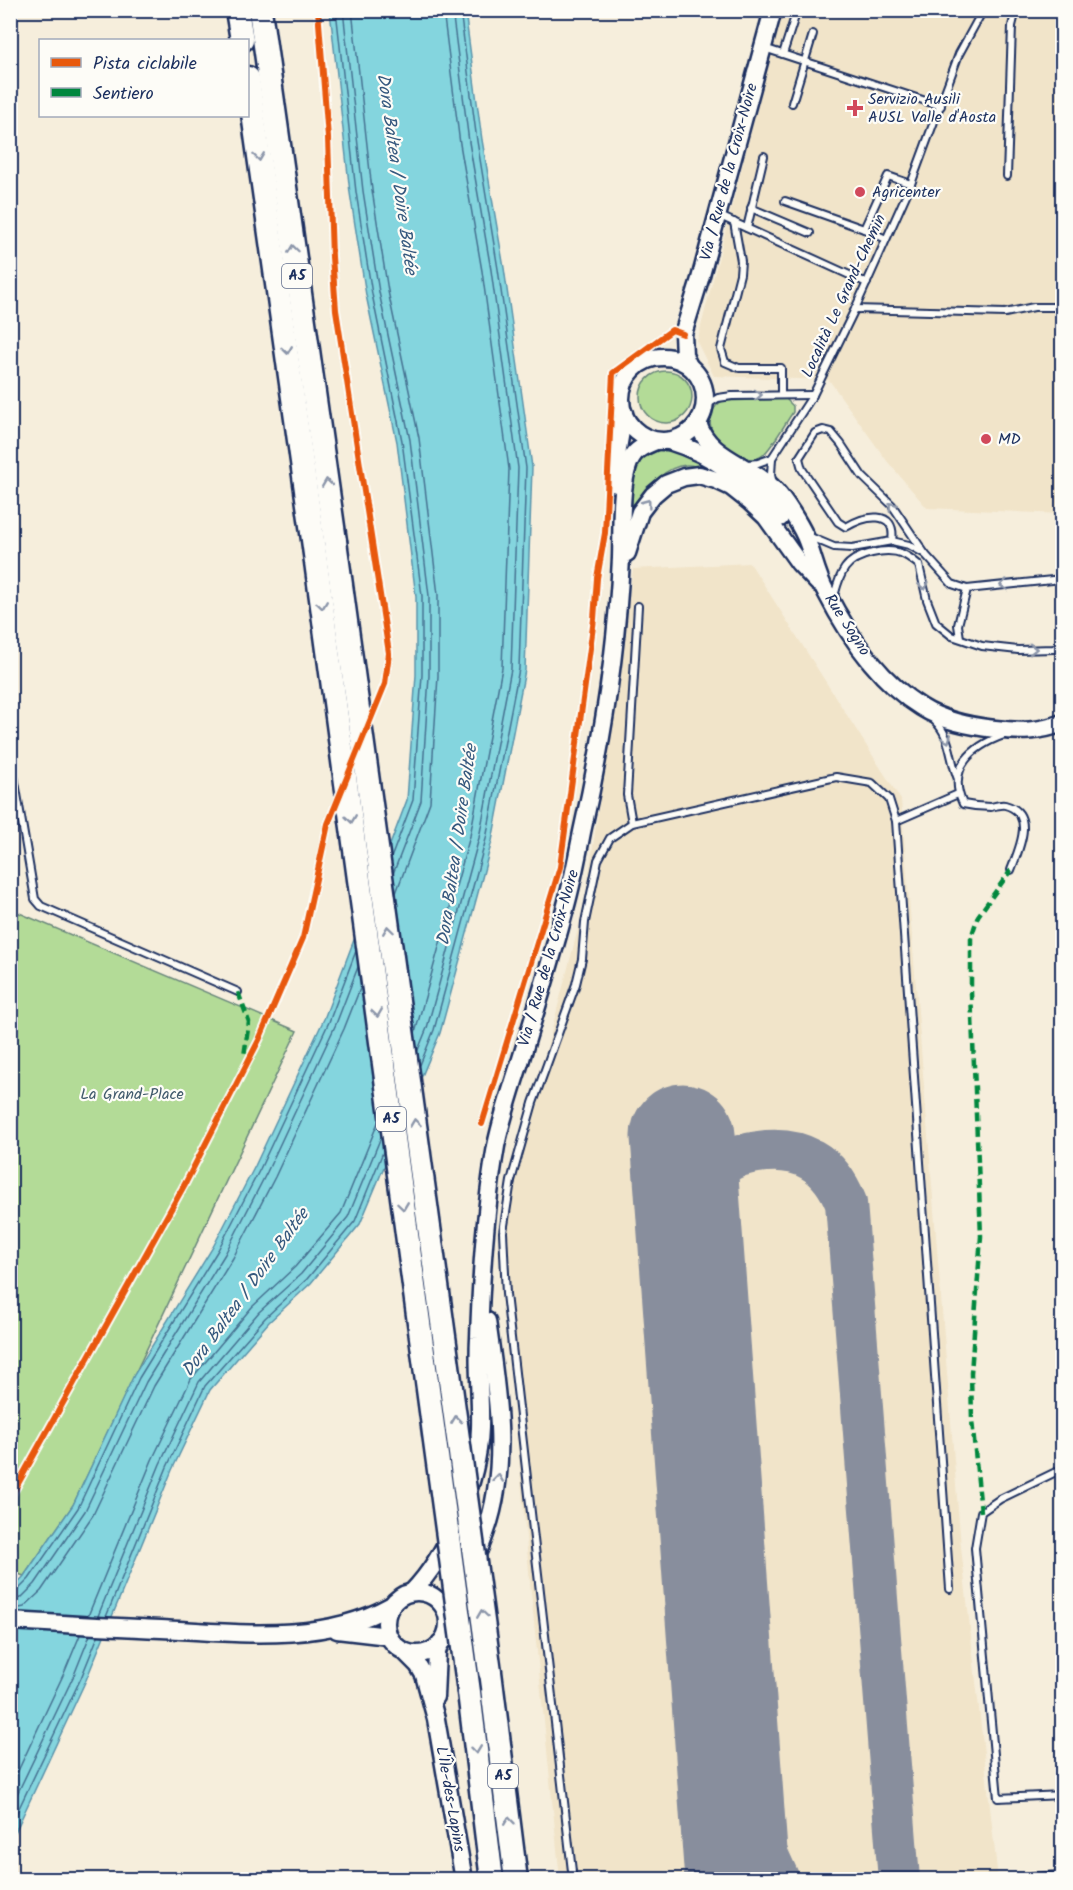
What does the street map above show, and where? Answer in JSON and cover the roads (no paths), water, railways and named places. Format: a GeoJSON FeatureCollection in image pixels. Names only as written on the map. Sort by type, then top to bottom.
{"type":"FeatureCollection","features":[{"type":"Feature","properties":{"kind":"highway"},"geometry":{"type":"LineString","coordinates":[[237,10],[242,39]]}},
{"type":"Feature","properties":{"kind":"highway","name":"A5"},"geometry":{"type":"LineString","coordinates":[[260,10],[492,1880]]}},
{"type":"Feature","properties":{"kind":"highway","name":"A5"},"geometry":{"type":"LineString","coordinates":[[249,84],[325,544],[490,1672],[516,1880]]}},
{"type":"Feature","properties":{"kind":"street","name":"Via / Rue de la Croix-Noire"},"geometry":{"type":"LineString","coordinates":[[689,366],[684,356],[683,334],[773,10]]}},
{"type":"Feature","properties":{"kind":"street","name":"Via / Rue de la Croix-Noire"},"geometry":{"type":"LineString","coordinates":[[660,357],[671,351],[683,334]]}},
{"type":"Feature","properties":{"kind":"street"},"geometry":{"type":"LineString","coordinates":[[660,357],[680,361],[689,366],[700,380],[705,397],[705,406],[698,423],[686,435],[663,441],[646,437],[637,431],[629,423],[624,413],[622,401],[623,388],[628,376],[647,360],[660,357]]}},
{"type":"Feature","properties":{"kind":"street","name":"Via / Rue de la Croix-Noire"},"geometry":{"type":"LineString","coordinates":[[614,628],[616,464],[624,413]]}},
{"type":"Feature","properties":{"kind":"street","name":"Rue Sogno"},"geometry":{"type":"LineString","coordinates":[[698,423],[701,434],[711,446],[774,489],[804,535],[828,597],[855,642],[876,668],[921,707],[953,722],[1014,731],[1040,730],[1062,723]]}},
{"type":"Feature","properties":{"kind":"street","name":"Via / Rue de la Croix-Noire"},"geometry":{"type":"LineString","coordinates":[[412,1592],[428,1573],[449,1536],[461,1511],[476,1464],[480,1431],[478,1340],[489,1193],[497,1143],[566,906],[600,741],[620,577],[623,499],[627,468],[632,456],[639,448],[663,441]]}},
{"type":"Feature","properties":{"kind":"street","name":"Rue Sogno"},"geometry":{"type":"LineString","coordinates":[[663,441],[690,447],[757,492],[787,527],[814,577]]}},
{"type":"Feature","properties":{"kind":"street"},"geometry":{"type":"LineString","coordinates":[[620,577],[640,512],[653,495],[666,484],[684,477],[699,475],[731,487],[766,517],[799,563],[814,577],[828,597]]}},
{"type":"Feature","properties":{"kind":"street","name":"Via / Rue de la Croix-Noire"},"geometry":{"type":"LineString","coordinates":[[446,1611],[468,1573],[485,1535],[495,1500],[501,1450],[482,1286]]}},
{"type":"Feature","properties":{"kind":"street"},"geometry":{"type":"LineString","coordinates":[[315,1629],[367,1618],[390,1606],[400,1596],[412,1592],[430,1594],[446,1611],[448,1628],[440,1643],[422,1654],[405,1652],[388,1636],[386,1621],[390,1606]]}},
{"type":"Feature","properties":{"kind":"street"},"geometry":{"type":"LineString","coordinates":[[10,1621],[234,1633],[315,1629],[346,1630],[388,1636]]}},
{"type":"Feature","properties":{"kind":"street","name":"L'Île-des-Lapins"},"geometry":{"type":"LineString","coordinates":[[436,1719],[435,1682],[440,1643]]}},
{"type":"Feature","properties":{"kind":"street","name":"L'Île-des-Lapins"},"geometry":{"type":"LineString","coordinates":[[405,1652],[424,1675],[436,1719],[464,1880]]}},
{"type":"Feature","properties":{"kind":"lane"},"geometry":{"type":"LineString","coordinates":[[783,54],[796,10]]}},
{"type":"Feature","properties":{"kind":"lane","name":"Località Le Grand-Chemin"},"geometry":{"type":"LineString","coordinates":[[772,458],[813,395],[855,309],[911,184],[959,54],[983,10]]}},
{"type":"Feature","properties":{"kind":"lane"},"geometry":{"type":"LineString","coordinates":[[1007,176],[1012,26],[1016,10]]}},
{"type":"Feature","properties":{"kind":"lane"},"geometry":{"type":"LineString","coordinates":[[792,103],[813,34]]}},
{"type":"Feature","properties":{"kind":"lane"},"geometry":{"type":"LineString","coordinates":[[764,48],[941,106]]}},
{"type":"Feature","properties":{"kind":"lane"},"geometry":{"type":"LineString","coordinates":[[747,228],[764,156]]}},
{"type":"Feature","properties":{"kind":"lane"},"geometry":{"type":"LineString","coordinates":[[864,229],[888,176],[911,184]]}},
{"type":"Feature","properties":{"kind":"lane"},"geometry":{"type":"LineString","coordinates":[[785,201],[886,239]]}},
{"type":"Feature","properties":{"kind":"lane"},"geometry":{"type":"LineString","coordinates":[[751,208],[810,234]]}},
{"type":"Feature","properties":{"kind":"lane"},"geometry":{"type":"LineString","coordinates":[[717,215],[867,283]]}},
{"type":"Feature","properties":{"kind":"lane"},"geometry":{"type":"LineString","coordinates":[[734,222],[741,261],[740,274],[721,349],[725,362],[739,368],[780,368],[781,394]]}},
{"type":"Feature","properties":{"kind":"lane"},"geometry":{"type":"LineString","coordinates":[[855,309],[1005,313],[1034,307],[1062,307]]}},
{"type":"Feature","properties":{"kind":"lane"},"geometry":{"type":"LineString","coordinates":[[705,406],[717,398],[781,394],[813,395]]}},
{"type":"Feature","properties":{"kind":"lane"},"geometry":{"type":"LineString","coordinates":[[892,541],[892,528],[886,520],[878,516],[858,519],[846,527],[838,522],[802,469],[800,458],[815,433],[823,430],[831,432],[862,476],[892,504],[925,554],[952,584],[968,589],[1062,579]]}},
{"type":"Feature","properties":{"kind":"lane"},"geometry":{"type":"LineString","coordinates":[[741,465],[772,458],[771,475],[774,489]]}},
{"type":"Feature","properties":{"kind":"lane"},"geometry":{"type":"LineString","coordinates":[[804,535],[834,548],[852,548],[892,541],[909,545],[925,554]]}},
{"type":"Feature","properties":{"kind":"lane"},"geometry":{"type":"LineString","coordinates":[[828,597],[846,566],[865,555],[883,550],[903,554],[919,565],[927,600],[936,623],[952,636],[982,645],[1018,650],[1054,649],[1062,643]]}},
{"type":"Feature","properties":{"kind":"lane"},"geometry":{"type":"LineString","coordinates":[[960,638],[958,625],[968,589]]}},
{"type":"Feature","properties":{"kind":"lane"},"geometry":{"type":"LineString","coordinates":[[632,823],[627,795],[638,606]]}},
{"type":"Feature","properties":{"kind":"lane"},"geometry":{"type":"LineString","coordinates":[[921,707],[942,728],[950,745],[958,779],[958,794],[963,804],[990,807],[1004,805],[1014,810],[1022,820],[1024,838],[1011,870]]}},
{"type":"Feature","properties":{"kind":"lane"},"geometry":{"type":"LineString","coordinates":[[958,779],[966,759],[974,750],[983,743],[1014,731]]}},
{"type":"Feature","properties":{"kind":"lane"},"geometry":{"type":"LineString","coordinates":[[10,753],[35,900],[41,906],[238,992]]}},
{"type":"Feature","properties":{"kind":"lane"},"geometry":{"type":"LineString","coordinates":[[573,1880],[506,1294],[503,1232],[511,1181],[532,1103],[576,984],[582,959],[585,922],[598,860],[609,838],[632,823],[836,777],[872,783],[889,799],[896,821],[950,1589]]}},
{"type":"Feature","properties":{"kind":"lane"},"geometry":{"type":"LineString","coordinates":[[896,821],[958,794]]}},
{"type":"Feature","properties":{"kind":"lane"},"geometry":{"type":"LineString","coordinates":[[1062,1469],[1000,1499],[981,1512],[975,1548],[999,1798],[1062,1795]]}},
{"type":"Feature","properties":{"kind":"lane"},"geometry":{"type":"LineString","coordinates":[[1028,1880],[1031,1877],[1062,1875]]}},
{"type":"Feature","properties":{"kind":"water","name":"Dora Baltea / Doire Baltée"},"geometry":{"type":"Polygon","coordinates":[[[330,11],[465,11],[482,140],[504,268],[532,467],[525,670],[492,841],[440,1033],[360,1224],[311,1283],[269,1322],[210,1390],[172,1470],[86,1680],[11,1841],[11,1590],[24,1576],[73,1505],[134,1375],[213,1247],[255,1166],[324,1019],[407,800],[416,675],[416,597],[397,442],[366,295],[350,193],[330,11]]]}},
{"type":"Feature","properties":{"kind":"place","name":"Servizio Ausili AUSL Valle d'Aosta"},"geometry":{"type":"Point","coordinates":[855,108]}},
{"type":"Feature","properties":{"kind":"place","name":"Agricenter"},"geometry":{"type":"Point","coordinates":[860,192]}},
{"type":"Feature","properties":{"kind":"place","name":"MD"},"geometry":{"type":"Point","coordinates":[986,439]}},
{"type":"Feature","properties":{"kind":"park label","name":"La Grand-Place"},"geometry":{"type":"Point","coordinates":[132,1094]}}]}
